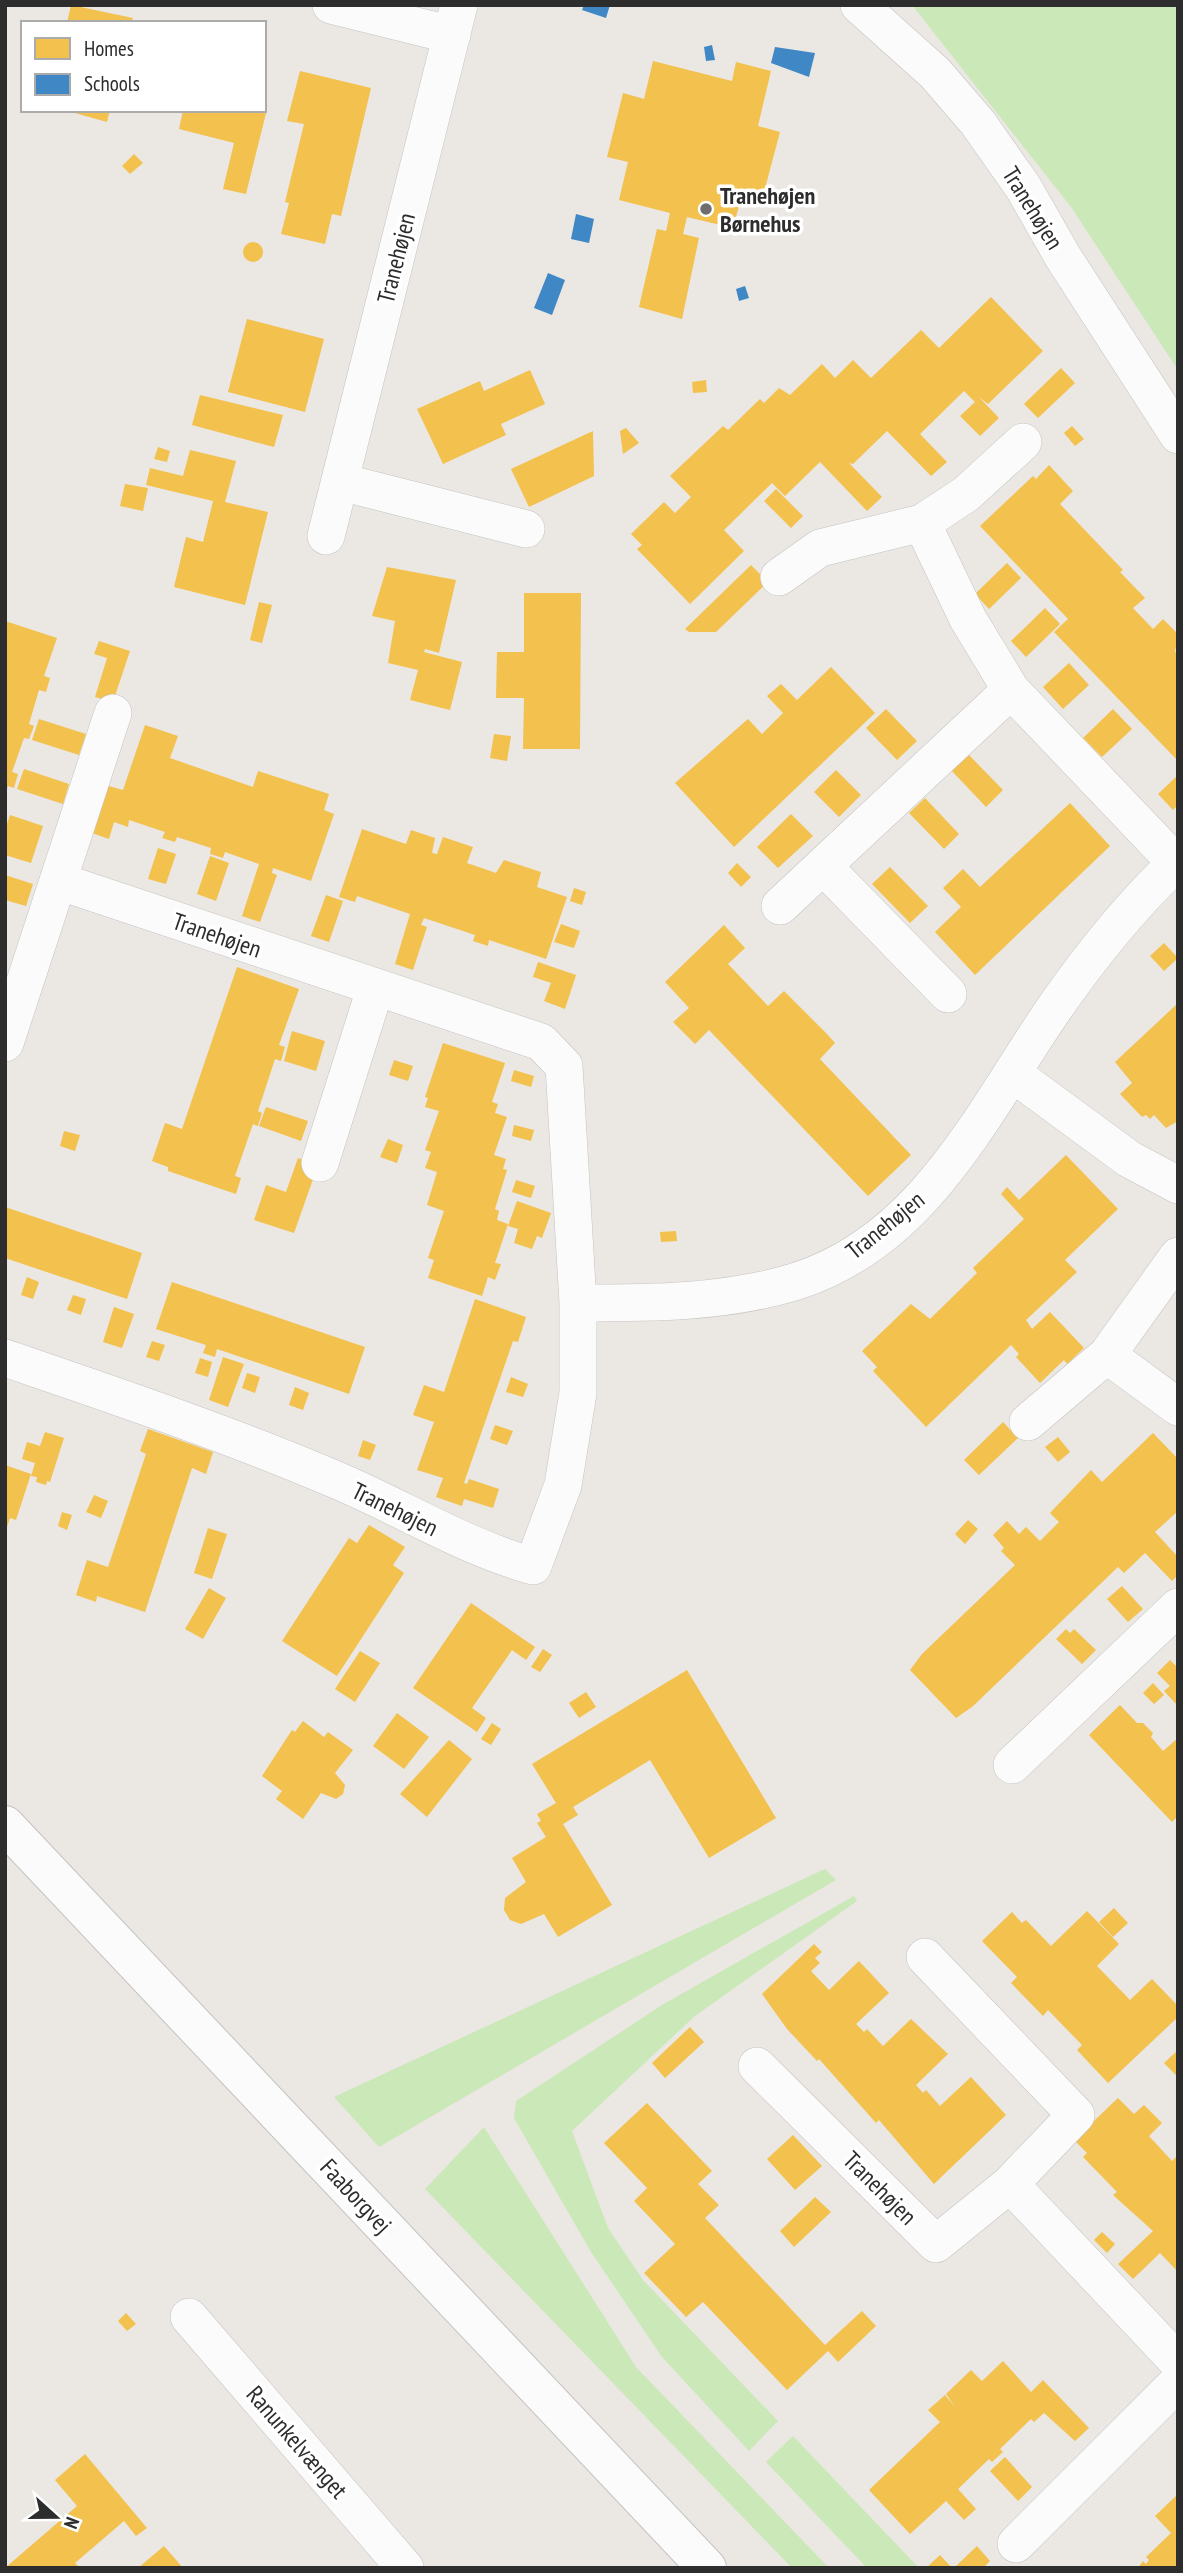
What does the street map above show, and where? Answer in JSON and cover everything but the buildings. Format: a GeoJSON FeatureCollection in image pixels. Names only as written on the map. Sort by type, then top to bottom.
{"type":"FeatureCollection","features":[{"type":"Feature","properties":{"kind":"street","name":"Tranehøjen"},"geometry":{"type":"LineString","coordinates":[[326,536],[455,20],[331,5]]}},
{"type":"Feature","properties":{"kind":"street","name":"Tranehøjen"},"geometry":{"type":"LineString","coordinates":[[859,5],[935,74],[978,123],[1023,187],[1063,257],[1178,435]]}},
{"type":"Feature","properties":{"kind":"street"},"geometry":{"type":"LineString","coordinates":[[779,577],[820,548],[922,523],[966,495],[1023,442]]}},
{"type":"Feature","properties":{"kind":"street"},"geometry":{"type":"LineString","coordinates":[[341,482],[526,529]]}},
{"type":"Feature","properties":{"kind":"street","name":"Tranehøjen"},"geometry":{"type":"LineString","coordinates":[[578,1303],[730,1297],[796,1281],[853,1255],[907,1214],[955,1161],[1059,1002],[1118,927],[1177,862],[1011,690],[943,571],[922,523]]}},
{"type":"Feature","properties":{"kind":"street"},"geometry":{"type":"LineString","coordinates":[[780,906],[1011,690]]}},
{"type":"Feature","properties":{"kind":"street"},"geometry":{"type":"LineString","coordinates":[[5,1043],[113,713]]}},
{"type":"Feature","properties":{"kind":"street"},"geometry":{"type":"LineString","coordinates":[[823,866],[947,994]]}},
{"type":"Feature","properties":{"kind":"street","name":"Tranehøjen"},"geometry":{"type":"LineString","coordinates":[[5,1358],[230,1435],[338,1480],[441,1532],[501,1557],[533,1566],[563,1485],[578,1393],[578,1303],[564,1066],[541,1042],[375,989],[58,881]]}},
{"type":"Feature","properties":{"kind":"street"},"geometry":{"type":"LineString","coordinates":[[320,1163],[375,989]]}},
{"type":"Feature","properties":{"kind":"street"},"geometry":{"type":"LineString","coordinates":[[1012,1073],[1129,1158],[1178,1185]]}},
{"type":"Feature","properties":{"kind":"street"},"geometry":{"type":"LineString","coordinates":[[1028,1422],[1107,1355],[1178,1256]]}},
{"type":"Feature","properties":{"kind":"street"},"geometry":{"type":"LineString","coordinates":[[1107,1355],[1178,1407]]}},
{"type":"Feature","properties":{"kind":"street"},"geometry":{"type":"LineString","coordinates":[[1012,1765],[1178,1607]]}},
{"type":"Feature","properties":{"kind":"street","name":"Faaborgvej"},"geometry":{"type":"LineString","coordinates":[[5,1825],[707,2568]]}},
{"type":"Feature","properties":{"kind":"street","name":"Tranehøjen"},"geometry":{"type":"LineString","coordinates":[[757,2066],[936,2244],[1010,2184],[1076,2115],[925,1957]]}},
{"type":"Feature","properties":{"kind":"street"},"geometry":{"type":"LineString","coordinates":[[1010,2184],[1178,2362]]}},
{"type":"Feature","properties":{"kind":"street","name":"Ranunkelvænget"},"geometry":{"type":"LineString","coordinates":[[189,2317],[405,2568]]}},
{"type":"Feature","properties":{"kind":"street"},"geometry":{"type":"LineString","coordinates":[[1016,2544],[1178,2382]]}},
{"type":"Feature","properties":{"kind":"green space"},"geometry":{"type":"Polygon","coordinates":[[[912,5],[1178,5],[1178,370],[1071,207],[912,5]]]}},
{"type":"Feature","properties":{"kind":"green space"},"geometry":{"type":"Polygon","coordinates":[[[825,1869],[836,1880],[379,2147],[334,2097],[825,1869]]]}},
{"type":"Feature","properties":{"kind":"green space"},"geometry":{"type":"Polygon","coordinates":[[[854,1896],[857,1901],[695,2016],[572,2131],[608,2228],[643,2280],[778,2421],[749,2451],[662,2357],[591,2252],[514,2118],[516,2101],[662,2005],[854,1896]]]}},
{"type":"Feature","properties":{"kind":"green space"},"geometry":{"type":"Polygon","coordinates":[[[484,2127],[636,2367],[829,2568],[792,2568],[425,2189],[484,2127]]]}},
{"type":"Feature","properties":{"kind":"green space"},"geometry":{"type":"Polygon","coordinates":[[[793,2436],[919,2568],[867,2568],[766,2462],[793,2436]]]}},
{"type":"Feature","properties":{"kind":"place","name":"Tranehøjen Børnehus"},"geometry":{"type":"Point","coordinates":[706,209]}}]}
